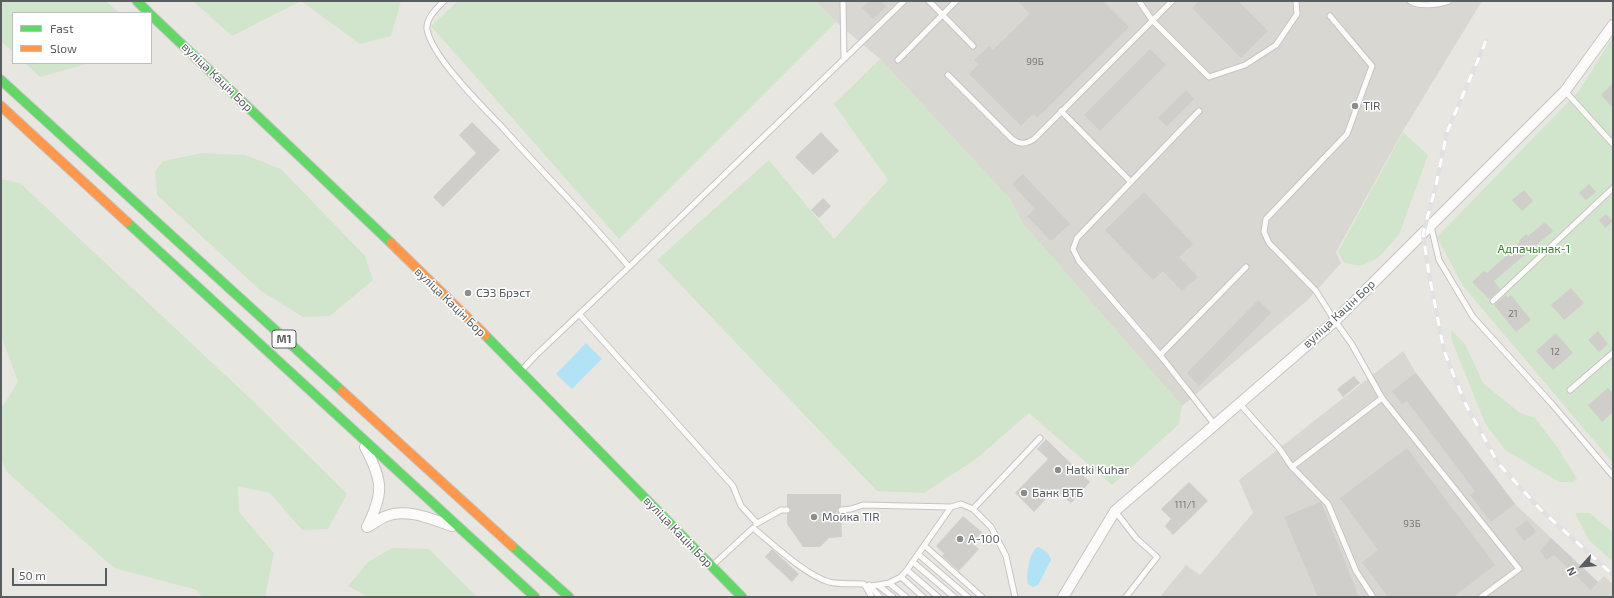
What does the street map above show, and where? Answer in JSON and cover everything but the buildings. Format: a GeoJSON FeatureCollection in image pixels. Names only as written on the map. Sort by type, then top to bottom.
{"type":"FeatureCollection","features":[{"type":"Feature","properties":{"kind":"main road","name":"вуліца Кацін Бор"},"geometry":{"type":"LineString","coordinates":[[137,1],[148,12]]}},
{"type":"Feature","properties":{"kind":"main road","name":"вуліца Кацін Бор"},"geometry":{"type":"LineString","coordinates":[[152,16],[443,294],[742,597]]}},
{"type":"Feature","properties":{"kind":"main road","name":"М1"},"geometry":{"type":"LineString","coordinates":[[1,80],[569,597]]}},
{"type":"Feature","properties":{"kind":"main road","name":"М1"},"geometry":{"type":"LineString","coordinates":[[1,106],[535,597]]}},
{"type":"Feature","properties":{"kind":"street","name":"вуліца Кацін Бор"},"geometry":{"type":"LineString","coordinates":[[1063,597],[1115,511],[1335,321],[1565,91],[1613,25]]}},
{"type":"Feature","properties":{"kind":"street"},"geometry":{"type":"LineString","coordinates":[[359,435],[374,465],[379,481],[380,496],[377,508],[367,527],[384,517],[397,513],[415,514],[464,531]]}},
{"type":"Feature","properties":{"kind":"lane"},"geometry":{"type":"LineString","coordinates":[[444,1],[432,13],[427,27],[430,41],[439,55],[468,90],[629,267]]}},
{"type":"Feature","properties":{"kind":"lane"},"geometry":{"type":"LineString","coordinates":[[843,1],[844,59]]}},
{"type":"Feature","properties":{"kind":"lane"},"geometry":{"type":"LineString","coordinates":[[521,372],[535,356],[904,1]]}},
{"type":"Feature","properties":{"kind":"lane"},"geometry":{"type":"LineString","coordinates":[[929,1],[973,46]]}},
{"type":"Feature","properties":{"kind":"lane"},"geometry":{"type":"LineString","coordinates":[[898,60],[956,1]]}},
{"type":"Feature","properties":{"kind":"lane"},"geometry":{"type":"LineString","coordinates":[[1140,1],[1152,20],[1209,77],[1244,65],[1276,45],[1297,14],[1296,1]]}},
{"type":"Feature","properties":{"kind":"lane"},"geometry":{"type":"LineString","coordinates":[[948,75],[1012,139],[1018,143],[1026,143],[1034,139],[1172,1]]}},
{"type":"Feature","properties":{"kind":"lane"},"geometry":{"type":"LineString","coordinates":[[1410,1],[1413,3],[1442,4],[1449,1]]}},
{"type":"Feature","properties":{"kind":"lane"},"geometry":{"type":"LineString","coordinates":[[1330,16],[1372,66],[1346,134],[1266,219],[1264,232],[1269,243],[1316,290],[1335,321],[1351,343],[1382,398],[1519,569],[1482,597]]}},
{"type":"Feature","properties":{"kind":"lane"},"geometry":{"type":"LineString","coordinates":[[1565,91],[1613,144]]}},
{"type":"Feature","properties":{"kind":"lane"},"geometry":{"type":"LineString","coordinates":[[1062,111],[1131,182]]}},
{"type":"Feature","properties":{"kind":"lane"},"geometry":{"type":"LineString","coordinates":[[1199,111],[1077,238],[1073,249],[1079,261],[1160,355],[1216,425]]}},
{"type":"Feature","properties":{"kind":"lane"},"geometry":{"type":"LineString","coordinates":[[1493,301],[1613,188]]}},
{"type":"Feature","properties":{"kind":"lane"},"geometry":{"type":"LineString","coordinates":[[1430,226],[1439,260],[1473,317],[1552,404],[1613,476]]}},
{"type":"Feature","properties":{"kind":"lane"},"geometry":{"type":"LineString","coordinates":[[1160,355],[1246,267]]}},
{"type":"Feature","properties":{"kind":"lane"},"geometry":{"type":"LineString","coordinates":[[579,314],[733,486],[741,506],[757,522]]}},
{"type":"Feature","properties":{"kind":"lane"},"geometry":{"type":"LineString","coordinates":[[1570,390],[1613,353]]}},
{"type":"Feature","properties":{"kind":"lane"},"geometry":{"type":"LineString","coordinates":[[1292,467],[1382,398]]}},
{"type":"Feature","properties":{"kind":"lane"},"geometry":{"type":"LineString","coordinates":[[1240,404],[1279,448],[1292,467],[1328,504],[1356,572],[1373,597]]}},
{"type":"Feature","properties":{"kind":"lane"},"geometry":{"type":"LineString","coordinates":[[973,510],[1040,438]]}},
{"type":"Feature","properties":{"kind":"lane"},"geometry":{"type":"LineString","coordinates":[[841,510],[851,509],[863,505],[951,507],[961,504],[973,510],[991,527],[1006,556],[1015,597]]}},
{"type":"Feature","properties":{"kind":"lane"},"geometry":{"type":"LineString","coordinates":[[753,528],[809,572],[828,582],[839,584],[850,582],[870,586],[890,583],[901,577],[908,570],[951,507]]}},
{"type":"Feature","properties":{"kind":"lane"},"geometry":{"type":"LineString","coordinates":[[711,567],[753,528],[757,522],[781,510],[788,510]]}},
{"type":"Feature","properties":{"kind":"lane"},"geometry":{"type":"LineString","coordinates":[[1115,511],[1136,538],[1157,557],[1126,597]]}},
{"type":"Feature","properties":{"kind":"lane"},"geometry":{"type":"LineString","coordinates":[[925,546],[982,597]]}},
{"type":"Feature","properties":{"kind":"lane"},"geometry":{"type":"LineString","coordinates":[[918,554],[968,597]]}},
{"type":"Feature","properties":{"kind":"lane"},"geometry":{"type":"LineString","coordinates":[[913,562],[954,597]]}},
{"type":"Feature","properties":{"kind":"lane"},"geometry":{"type":"LineString","coordinates":[[908,570],[938,597]]}},
{"type":"Feature","properties":{"kind":"lane"},"geometry":{"type":"LineString","coordinates":[[901,577],[923,597]]}},
{"type":"Feature","properties":{"kind":"lane"},"geometry":{"type":"LineString","coordinates":[[890,583],[906,597]]}},
{"type":"Feature","properties":{"kind":"lane"},"geometry":{"type":"LineString","coordinates":[[864,584],[872,597]]}},
{"type":"Feature","properties":{"kind":"lane"},"geometry":{"type":"LineString","coordinates":[[878,585],[893,597]]}},
{"type":"Feature","properties":{"kind":"lane"},"geometry":{"type":"LineString","coordinates":[[870,586],[880,597]]}},
{"type":"Feature","properties":{"kind":"shaded area"},"geometry":{"type":"Polygon","coordinates":[[[815,1],[1482,1],[1404,129],[1336,252],[1341,263],[1309,299],[1182,406],[1023,224],[1009,198],[880,59],[836,22],[815,1]]]}},
{"type":"Feature","properties":{"kind":"shaded area"},"geometry":{"type":"Polygon","coordinates":[[[1403,351],[1416,373],[1515,504],[1598,582],[1604,576],[1613,584],[1613,597],[1160,597],[1186,565],[1200,575],[1253,513],[1239,480],[1403,351]]]}},
{"type":"Feature","properties":{"kind":"green space"},"geometry":{"type":"Polygon","coordinates":[[[1,1],[106,1],[118,12],[12,12],[12,51],[1,41],[1,1]]]}},
{"type":"Feature","properties":{"kind":"green space"},"geometry":{"type":"Polygon","coordinates":[[[193,1],[301,1],[232,36],[193,1]]]}},
{"type":"Feature","properties":{"kind":"green space"},"geometry":{"type":"Polygon","coordinates":[[[301,1],[401,1],[391,36],[360,44],[301,1]]]}},
{"type":"Feature","properties":{"kind":"green space"},"geometry":{"type":"Polygon","coordinates":[[[458,1],[815,1],[836,22],[619,239],[431,26],[458,1]]]}},
{"type":"Feature","properties":{"kind":"green space","name":"Адпачынак-1"},"geometry":{"type":"Polygon","coordinates":[[[1613,37],[1613,463],[1463,286],[1437,237],[1578,92],[1613,37]]]}},
{"type":"Feature","properties":{"kind":"green space"},"geometry":{"type":"Polygon","coordinates":[[[880,59],[1009,198],[1023,224],[1182,406],[1179,424],[1112,485],[1029,413],[976,459],[924,493],[877,491],[657,260],[769,160],[834,239],[888,180],[834,104],[880,59]]]}},
{"type":"Feature","properties":{"kind":"green space"},"geometry":{"type":"Polygon","coordinates":[[[26,64],[86,64],[40,77],[26,64]]]}},
{"type":"Feature","properties":{"kind":"green space"},"geometry":{"type":"Polygon","coordinates":[[[1403,132],[1428,155],[1399,235],[1378,258],[1361,266],[1344,263],[1338,252],[1403,132]]]}},
{"type":"Feature","properties":{"kind":"green space"},"geometry":{"type":"Polygon","coordinates":[[[202,153],[245,155],[281,169],[365,256],[373,280],[330,316],[303,317],[261,291],[157,195],[155,172],[163,161],[202,153]]]}},
{"type":"Feature","properties":{"kind":"green space"},"geometry":{"type":"Polygon","coordinates":[[[1,179],[20,183],[253,401],[347,494],[328,529],[302,530],[270,493],[238,486],[239,512],[274,553],[265,597],[202,597],[197,590],[114,568],[7,472],[1,459],[1,409],[18,382],[1,335],[1,179]]]}},
{"type":"Feature","properties":{"kind":"green space"},"geometry":{"type":"Polygon","coordinates":[[[1451,330],[1465,344],[1483,383],[1520,413],[1535,418],[1558,448],[1577,479],[1572,482],[1559,482],[1505,450],[1485,423],[1452,341],[1451,330]]]}},
{"type":"Feature","properties":{"kind":"green space"},"geometry":{"type":"Polygon","coordinates":[[[1575,513],[1590,513],[1613,533],[1613,562],[1589,540],[1575,513]]]}},
{"type":"Feature","properties":{"kind":"green space"},"geometry":{"type":"Polygon","coordinates":[[[392,548],[429,549],[477,597],[368,597],[348,586],[368,562],[392,548]]]}},
{"type":"Feature","properties":{"kind":"water"},"geometry":{"type":"Polygon","coordinates":[[[586,343],[602,359],[572,389],[556,374],[586,343]]]}},
{"type":"Feature","properties":{"kind":"water"},"geometry":{"type":"Polygon","coordinates":[[[1039,547],[1048,553],[1051,560],[1038,585],[1033,587],[1028,584],[1028,570],[1032,555],[1036,548],[1039,547]]]}},
{"type":"Feature","properties":{"kind":"railway"},"geometry":{"type":"LineString","coordinates":[[1486,41],[1447,132],[1436,185],[1423,234],[1444,351],[1465,403],[1498,463],[1539,508],[1613,575]]}},
{"type":"Feature","properties":{"kind":"traffic: fast"},"geometry":{"type":"LineString","coordinates":[[137,1],[148,12]]}},
{"type":"Feature","properties":{"kind":"traffic: fast"},"geometry":{"type":"LineString","coordinates":[[152,16],[391,243]]}},
{"type":"Feature","properties":{"kind":"traffic: fast"},"geometry":{"type":"LineString","coordinates":[[1,80],[342,391]]}},
{"type":"Feature","properties":{"kind":"traffic: fast"},"geometry":{"type":"LineString","coordinates":[[127,222],[535,597]]}},
{"type":"Feature","properties":{"kind":"traffic: fast"},"geometry":{"type":"LineString","coordinates":[[485,335],[742,597]]}},
{"type":"Feature","properties":{"kind":"traffic: fast"},"geometry":{"type":"LineString","coordinates":[[512,546],[569,597]]}},
{"type":"Feature","properties":{"kind":"traffic: slow"},"geometry":{"type":"LineString","coordinates":[[1,106],[127,222]]}},
{"type":"Feature","properties":{"kind":"traffic: slow"},"geometry":{"type":"LineString","coordinates":[[391,243],[485,335]]}},
{"type":"Feature","properties":{"kind":"traffic: slow"},"geometry":{"type":"LineString","coordinates":[[342,391],[512,546]]}},
{"type":"Feature","properties":{"kind":"place","name":"TIR"},"geometry":{"type":"Point","coordinates":[1355,106]}},
{"type":"Feature","properties":{"kind":"place","name":"СЭЗ Брэст"},"geometry":{"type":"Point","coordinates":[468,293]}},
{"type":"Feature","properties":{"kind":"place","name":"Hatki Kuhar"},"geometry":{"type":"Point","coordinates":[1058,470]}},
{"type":"Feature","properties":{"kind":"place","name":"Банк ВТБ"},"geometry":{"type":"Point","coordinates":[1024,493]}},
{"type":"Feature","properties":{"kind":"place","name":"Мойка TIR"},"geometry":{"type":"Point","coordinates":[814,517]}},
{"type":"Feature","properties":{"kind":"place","name":"А-100"},"geometry":{"type":"Point","coordinates":[960,539]}}]}
